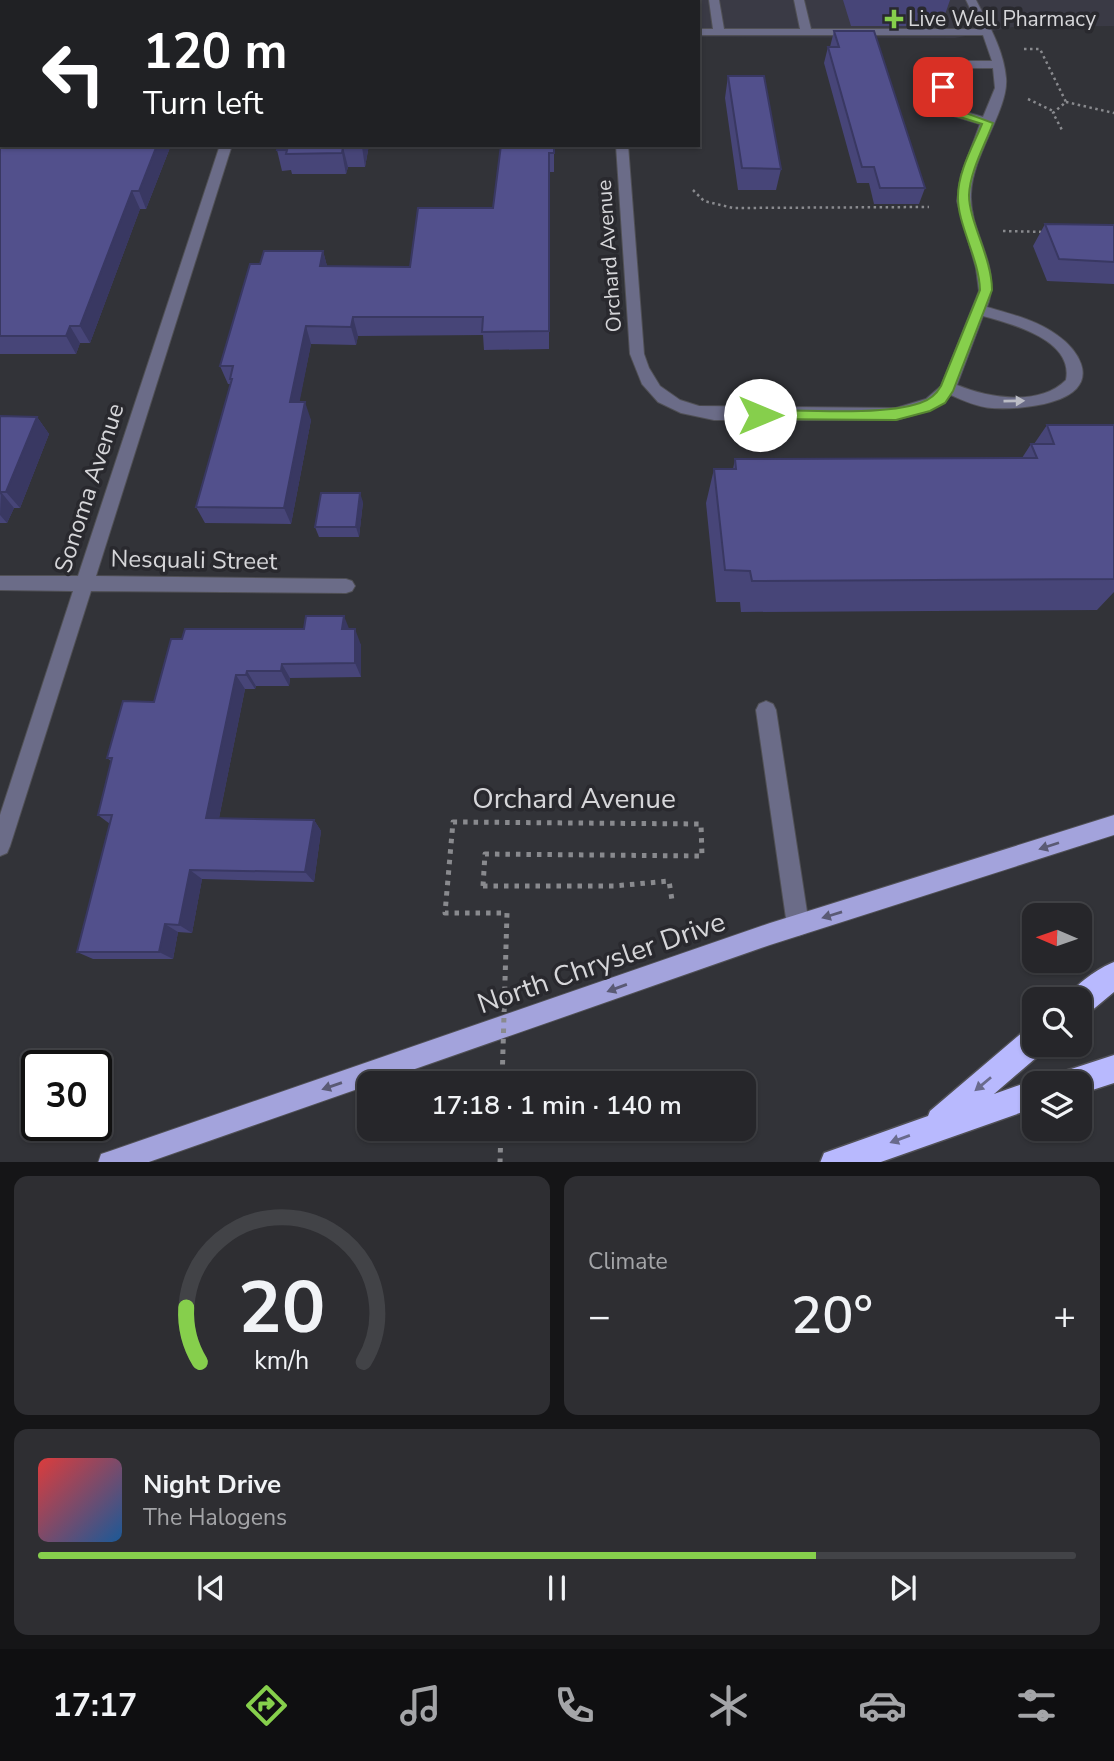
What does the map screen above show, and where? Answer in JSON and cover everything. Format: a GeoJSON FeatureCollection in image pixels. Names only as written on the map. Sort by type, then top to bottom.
{"type":"FeatureCollection","features":[{"type":"Feature","properties":{"kind":"highway"},"geometry":{"type":"LineString","coordinates":[[1092,992],[1114,975]]}},
{"type":"Feature","properties":{"kind":"highway"},"geometry":{"type":"LineString","coordinates":[[932,1128],[1022,1051]]}},
{"type":"Feature","properties":{"kind":"highway"},"geometry":{"type":"LineString","coordinates":[[1092,1076],[1114,1069]]}},
{"type":"Feature","properties":{"kind":"highway"},"geometry":{"type":"LineString","coordinates":[[837,1162],[1022,1098]]}},
{"type":"Feature","properties":{"kind":"main road","name":"North Chrysler Drive"},"geometry":{"type":"LineString","coordinates":[[113,1162],[798,925],[1114,825]]}},
{"type":"Feature","properties":{"kind":"street"},"geometry":{"type":"LineString","coordinates":[[714,0],[719,32]]}},
{"type":"Feature","properties":{"kind":"street"},"geometry":{"type":"LineString","coordinates":[[799,0],[806,32]]}},
{"type":"Feature","properties":{"kind":"street"},"geometry":{"type":"LineString","coordinates":[[971,0],[1000,65],[1001,88],[965,180],[963,198],[986,276],[986,290],[948,388],[984,401],[1038,399],[1059,395],[1070,388],[1075,378],[1074,365],[1065,350],[1054,340],[1025,323],[980,310]]}},
{"type":"Feature","properties":{"kind":"street"},"geometry":{"type":"LineString","coordinates":[[700,32],[986,32]]}},
{"type":"Feature","properties":{"kind":"street"},"geometry":{"type":"LineString","coordinates":[[988,123],[951,111],[936,64],[1000,65]]}},
{"type":"Feature","properties":{"kind":"street","name":"Sonoma Avenue"},"geometry":{"type":"LineString","coordinates":[[0,846],[225,147]]}},
{"type":"Feature","properties":{"kind":"street","name":"Orchard Avenue"},"geometry":{"type":"LineString","coordinates":[[622,147],[637,354],[641,371],[662,398],[694,412],[714,414],[896,414],[925,407],[940,399],[948,388]]}},
{"type":"Feature","properties":{"kind":"street","name":"Nesquali Street"},"geometry":{"type":"LineString","coordinates":[[0,583],[346,586]]}},
{"type":"Feature","properties":{"kind":"street"},"geometry":{"type":"LineString","coordinates":[[766,710],[798,925]]}},
{"type":"Feature","properties":{"kind":"path"},"geometry":{"type":"LineString","coordinates":[[1017,49],[1040,49],[1066,102]]}},
{"type":"Feature","properties":{"kind":"path"},"geometry":{"type":"LineString","coordinates":[[1024,97],[1055,112],[1062,130]]}},
{"type":"Feature","properties":{"kind":"path"},"geometry":{"type":"LineString","coordinates":[[1055,112],[1066,102]]}},
{"type":"Feature","properties":{"kind":"path"},"geometry":{"type":"LineString","coordinates":[[1066,102],[1114,113]]}},
{"type":"Feature","properties":{"kind":"path"},"geometry":{"type":"LineString","coordinates":[[693,190],[704,201],[733,208],[929,207]]}},
{"type":"Feature","properties":{"kind":"path"},"geometry":{"type":"LineString","coordinates":[[998,232],[1050,232]]}},
{"type":"Feature","properties":{"kind":"path","name":"Orchard Avenue"},"geometry":{"type":"LineString","coordinates":[[502,1071],[508,913],[445,913],[453,822],[701,824],[702,856],[485,854],[483,886],[614,886],[669,881],[672,900]]}},
{"type":"Feature","properties":{"kind":"path"},"geometry":{"type":"LineString","coordinates":[[500,1162],[501,1141]]}},
{"type":"Feature","properties":{"kind":"shaded area"},"geometry":{"type":"Polygon","coordinates":[[[700,0],[1114,0],[1114,26],[1013,27],[955,38],[700,37],[700,0]]]}},
{"type":"Feature","properties":{"kind":"building"},"geometry":{"type":"Polygon","coordinates":[[[834,31],[874,31],[925,188],[880,188],[874,167],[862,167],[828,47],[839,47],[834,31]]]}},
{"type":"Feature","properties":{"kind":"building"},"geometry":{"type":"Polygon","coordinates":[[[728,76],[764,76],[781,169],[742,168],[728,76]]]}},
{"type":"Feature","properties":{"kind":"building"},"geometry":{"type":"Polygon","coordinates":[[[0,147],[156,147],[139,191],[132,191],[80,326],[70,326],[66,336],[0,336],[0,147]]]}},
{"type":"Feature","properties":{"kind":"building"},"geometry":{"type":"Polygon","coordinates":[[[278,147],[343,147],[342,153],[286,154],[287,150],[277,150],[278,147]]]}},
{"type":"Feature","properties":{"kind":"building"},"geometry":{"type":"Polygon","coordinates":[[[501,147],[554,147],[554,153],[549,153],[549,331],[482,332],[483,317],[353,317],[351,327],[306,326],[290,402],[305,402],[284,508],[196,507],[232,379],[233,366],[220,366],[250,264],[260,264],[264,251],[323,251],[320,266],[410,267],[418,208],[493,208],[501,147]]]}},
{"type":"Feature","properties":{"kind":"building"},"geometry":{"type":"Polygon","coordinates":[[[1045,224],[1114,225],[1114,262],[1059,259],[1045,224]]]}},
{"type":"Feature","properties":{"kind":"building"},"geometry":{"type":"Polygon","coordinates":[[[0,416],[37,417],[6,492],[0,494],[0,416]]]}},
{"type":"Feature","properties":{"kind":"building"},"geometry":{"type":"Polygon","coordinates":[[[1047,425],[1114,425],[1114,579],[752,581],[750,571],[725,570],[714,469],[736,469],[735,459],[1037,458],[1031,444],[1054,444],[1047,425]]]}},
{"type":"Feature","properties":{"kind":"building"},"geometry":{"type":"Polygon","coordinates":[[[321,493],[360,493],[356,527],[315,527],[321,493]]]}},
{"type":"Feature","properties":{"kind":"building"},"geometry":{"type":"Polygon","coordinates":[[[306,616],[344,616],[342,629],[355,629],[355,663],[282,664],[281,671],[247,671],[246,675],[236,675],[206,818],[314,820],[305,872],[190,870],[179,925],[165,924],[159,952],[77,952],[112,815],[98,815],[112,758],[107,758],[123,701],[154,702],[171,639],[182,639],[185,629],[304,629],[306,616]]]}},
{"type":"Feature","properties":{"kind":"place","name":"Live Well Pharmacy"},"geometry":{"type":"Point","coordinates":[894,19]}},
{"type":"Feature","properties":{"kind":"route"},"geometry":{"type":"LineString","coordinates":[[760,415],[896,414],[925,407],[940,399],[948,388],[986,290],[986,276],[963,198],[965,180],[988,123],[951,111],[943,87]]}}]}
